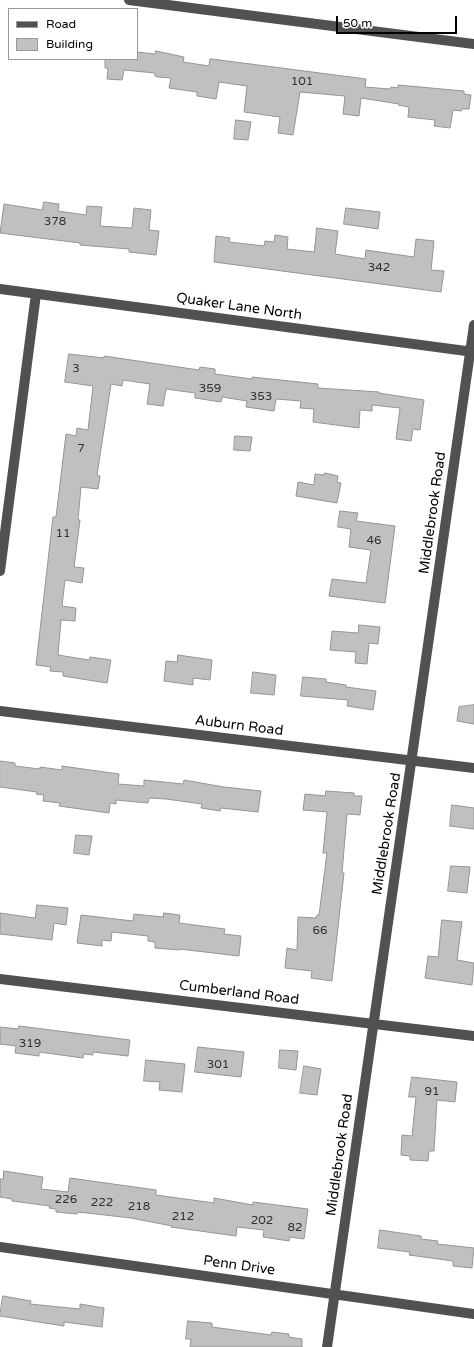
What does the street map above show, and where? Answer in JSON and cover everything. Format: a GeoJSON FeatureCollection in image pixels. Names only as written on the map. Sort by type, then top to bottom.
{"type":"FeatureCollection","features":[{"type":"Feature","properties":{"kind":"street"},"geometry":{"type":"LineString","coordinates":[[129,0],[474,44]]}},
{"type":"Feature","properties":{"kind":"street","name":"Quaker Lane North"},"geometry":{"type":"LineString","coordinates":[[0,289],[472,352]]}},
{"type":"Feature","properties":{"kind":"street"},"geometry":{"type":"LineString","coordinates":[[0,571],[36,294]]}},
{"type":"Feature","properties":{"kind":"street","name":"Middlebrook Road"},"geometry":{"type":"LineString","coordinates":[[327,1347],[372,1024],[472,352],[474,325]]}},
{"type":"Feature","properties":{"kind":"street","name":"Auburn Road"},"geometry":{"type":"LineString","coordinates":[[0,711],[474,768]]}},
{"type":"Feature","properties":{"kind":"street","name":"Cumberland Road"},"geometry":{"type":"LineString","coordinates":[[0,979],[474,1036]]}},
{"type":"Feature","properties":{"kind":"street","name":"Penn Drive"},"geometry":{"type":"LineString","coordinates":[[0,1247],[474,1314]]}},
{"type":"Feature","properties":{"kind":"building"},"geometry":{"type":"Polygon","coordinates":[[[156,51],[184,57],[183,62],[209,66],[210,59],[212,59],[366,79],[365,87],[390,89],[391,87],[398,88],[398,85],[464,91],[464,94],[471,95],[469,109],[462,109],[461,111],[453,110],[450,128],[434,126],[435,120],[408,117],[409,107],[398,105],[399,104],[361,98],[359,116],[343,114],[345,96],[300,92],[293,135],[278,133],[280,117],[244,112],[247,86],[219,82],[216,99],[197,96],[197,92],[169,88],[171,78],[158,77],[155,76],[155,73],[124,70],[122,80],[107,79],[108,68],[105,68],[105,60],[138,60],[138,52],[155,54],[156,51]]]}},
{"type":"Feature","properties":{"kind":"building"},"geometry":{"type":"Polygon","coordinates":[[[236,120],[251,122],[248,140],[234,139],[236,120]]]}},
{"type":"Feature","properties":{"kind":"building"},"geometry":{"type":"Polygon","coordinates":[[[44,202],[59,204],[58,211],[86,215],[87,206],[102,207],[100,226],[132,228],[134,208],[151,210],[149,230],[159,231],[156,255],[129,252],[129,249],[80,245],[80,243],[0,233],[4,204],[42,210],[44,202]]]}},
{"type":"Feature","properties":{"kind":"building"},"geometry":{"type":"Polygon","coordinates":[[[346,208],[380,212],[378,229],[344,224],[346,208]]]}},
{"type":"Feature","properties":{"kind":"building"},"geometry":{"type":"Polygon","coordinates":[[[317,228],[338,231],[335,254],[365,259],[366,250],[414,257],[416,239],[434,241],[431,270],[444,271],[441,292],[214,262],[216,236],[230,238],[229,242],[264,246],[265,241],[274,242],[275,235],[288,237],[287,249],[314,252],[317,228]]]}},
{"type":"Feature","properties":{"kind":"building"},"geometry":{"type":"Polygon","coordinates":[[[69,354],[104,358],[104,356],[199,370],[200,367],[215,369],[215,374],[252,379],[252,377],[318,384],[318,388],[379,392],[424,400],[420,430],[413,429],[411,441],[396,439],[400,408],[372,405],[372,411],[360,410],[359,428],[313,422],[314,409],[300,408],[301,401],[276,399],[274,411],[246,407],[247,401],[222,397],[221,402],[195,398],[195,393],[166,389],[163,406],[147,404],[150,384],[123,380],[122,386],[111,384],[97,475],[100,476],[98,489],[81,487],[78,520],[80,520],[74,567],[84,568],[82,583],[65,580],[62,606],[76,608],[75,621],[61,620],[58,655],[89,660],[90,657],[111,660],[107,683],[63,676],[63,672],[50,671],[51,667],[36,665],[53,517],[56,517],[66,434],[76,436],[77,428],[88,430],[93,386],[65,382],[69,354]]]}},
{"type":"Feature","properties":{"kind":"building"},"geometry":{"type":"Polygon","coordinates":[[[235,436],[252,437],[250,451],[234,450],[235,436]]]}},
{"type":"Feature","properties":{"kind":"building"},"geometry":{"type":"Polygon","coordinates":[[[325,473],[338,476],[337,482],[341,483],[337,503],[296,496],[298,482],[314,485],[315,474],[324,475],[325,473]]]}},
{"type":"Feature","properties":{"kind":"building"},"geometry":{"type":"Polygon","coordinates":[[[340,511],[358,513],[356,521],[395,526],[385,603],[329,596],[332,579],[366,583],[371,550],[349,547],[351,529],[338,527],[340,511]]]}},
{"type":"Feature","properties":{"kind":"building"},"geometry":{"type":"Polygon","coordinates":[[[359,625],[380,627],[378,644],[369,643],[367,664],[355,663],[356,652],[330,650],[332,631],[358,633],[359,625]]]}},
{"type":"Feature","properties":{"kind":"building"},"geometry":{"type":"Polygon","coordinates":[[[178,655],[212,660],[210,680],[193,678],[193,685],[164,681],[166,661],[177,662],[178,655]]]}},
{"type":"Feature","properties":{"kind":"building"},"geometry":{"type":"Polygon","coordinates":[[[253,672],[276,675],[274,695],[251,693],[253,672]]]}},
{"type":"Feature","properties":{"kind":"building"},"geometry":{"type":"Polygon","coordinates":[[[303,677],[326,679],[326,682],[346,685],[346,687],[376,691],[373,710],[347,706],[348,700],[301,696],[303,677]]]}},
{"type":"Feature","properties":{"kind":"building"},"geometry":{"type":"Polygon","coordinates":[[[474,705],[474,724],[457,721],[459,707],[474,705]]]}},
{"type":"Feature","properties":{"kind":"building"},"geometry":{"type":"Polygon","coordinates":[[[0,761],[15,763],[15,766],[40,769],[40,767],[62,770],[62,766],[119,774],[118,784],[144,786],[144,780],[183,784],[184,780],[224,787],[261,791],[258,812],[221,808],[220,811],[201,808],[202,804],[149,798],[148,803],[116,800],[116,804],[110,803],[109,813],[59,806],[60,803],[43,801],[44,795],[36,794],[37,792],[0,787],[0,761]]]}},
{"type":"Feature","properties":{"kind":"building"},"geometry":{"type":"Polygon","coordinates":[[[326,791],[354,793],[354,796],[362,796],[360,815],[347,814],[342,873],[344,873],[332,981],[311,978],[312,971],[285,968],[287,948],[297,950],[298,917],[316,918],[317,915],[319,915],[327,853],[323,853],[327,812],[303,810],[305,794],[325,796],[326,791]]]}},
{"type":"Feature","properties":{"kind":"building"},"geometry":{"type":"Polygon","coordinates":[[[452,805],[474,808],[474,829],[450,826],[452,805]]]}},
{"type":"Feature","properties":{"kind":"building"},"geometry":{"type":"Polygon","coordinates":[[[76,835],[92,836],[89,855],[74,853],[76,835]]]}},
{"type":"Feature","properties":{"kind":"building"},"geometry":{"type":"Polygon","coordinates":[[[451,866],[470,867],[467,893],[448,891],[451,866]]]}},
{"type":"Feature","properties":{"kind":"building"},"geometry":{"type":"Polygon","coordinates":[[[37,905],[68,908],[66,925],[54,923],[52,940],[0,934],[0,913],[35,918],[37,905]]]}},
{"type":"Feature","properties":{"kind":"building"},"geometry":{"type":"Polygon","coordinates":[[[164,913],[180,915],[179,923],[225,929],[224,934],[241,936],[239,956],[179,949],[155,948],[155,942],[148,941],[148,936],[112,932],[111,941],[102,940],[102,946],[77,943],[81,915],[133,921],[134,914],[163,917],[164,913]]]}},
{"type":"Feature","properties":{"kind":"building"},"geometry":{"type":"Polygon","coordinates":[[[442,920],[462,922],[457,960],[474,963],[472,985],[425,978],[428,956],[438,957],[442,920]]]}},
{"type":"Feature","properties":{"kind":"building"},"geometry":{"type":"Polygon","coordinates":[[[19,1026],[130,1040],[128,1056],[93,1052],[93,1055],[84,1054],[83,1058],[39,1052],[39,1056],[15,1053],[16,1046],[0,1044],[0,1027],[18,1029],[19,1026]]]}},
{"type":"Feature","properties":{"kind":"building"},"geometry":{"type":"Polygon","coordinates":[[[198,1047],[244,1052],[241,1077],[195,1072],[198,1047]]]}},
{"type":"Feature","properties":{"kind":"building"},"geometry":{"type":"Polygon","coordinates":[[[280,1050],[298,1051],[296,1070],[279,1068],[280,1050]]]}},
{"type":"Feature","properties":{"kind":"building"},"geometry":{"type":"Polygon","coordinates":[[[146,1060],[185,1064],[182,1092],[159,1090],[160,1082],[144,1081],[146,1060]]]}},
{"type":"Feature","properties":{"kind":"building"},"geometry":{"type":"Polygon","coordinates":[[[304,1066],[321,1069],[317,1095],[300,1093],[304,1066]]]}},
{"type":"Feature","properties":{"kind":"building"},"geometry":{"type":"Polygon","coordinates":[[[412,1077],[457,1082],[455,1102],[437,1100],[434,1151],[429,1151],[428,1161],[410,1160],[410,1156],[401,1155],[402,1135],[412,1136],[416,1097],[409,1097],[412,1077]]]}},
{"type":"Feature","properties":{"kind":"building"},"geometry":{"type":"Polygon","coordinates":[[[4,1171],[43,1177],[41,1189],[68,1192],[70,1178],[156,1190],[156,1195],[214,1203],[214,1198],[253,1205],[253,1202],[308,1209],[304,1239],[290,1237],[289,1241],[263,1237],[264,1230],[237,1227],[236,1236],[171,1227],[172,1226],[131,1218],[78,1212],[77,1214],[56,1212],[56,1209],[49,1208],[50,1206],[12,1201],[12,1199],[0,1197],[0,1179],[3,1179],[4,1171]]]}},
{"type":"Feature","properties":{"kind":"building"},"geometry":{"type":"Polygon","coordinates":[[[380,1230],[421,1236],[421,1239],[438,1241],[437,1244],[474,1248],[472,1268],[453,1266],[453,1261],[409,1255],[410,1252],[378,1248],[380,1230]]]}},
{"type":"Feature","properties":{"kind":"building"},"geometry":{"type":"Polygon","coordinates":[[[3,1296],[31,1301],[30,1304],[80,1309],[80,1304],[104,1308],[102,1327],[64,1322],[64,1326],[0,1316],[3,1296]]]}},
{"type":"Feature","properties":{"kind":"building"},"geometry":{"type":"Polygon","coordinates":[[[188,1321],[212,1323],[212,1327],[271,1335],[272,1332],[289,1334],[289,1337],[302,1339],[302,1347],[190,1347],[191,1339],[186,1339],[188,1321]]]}}]}
